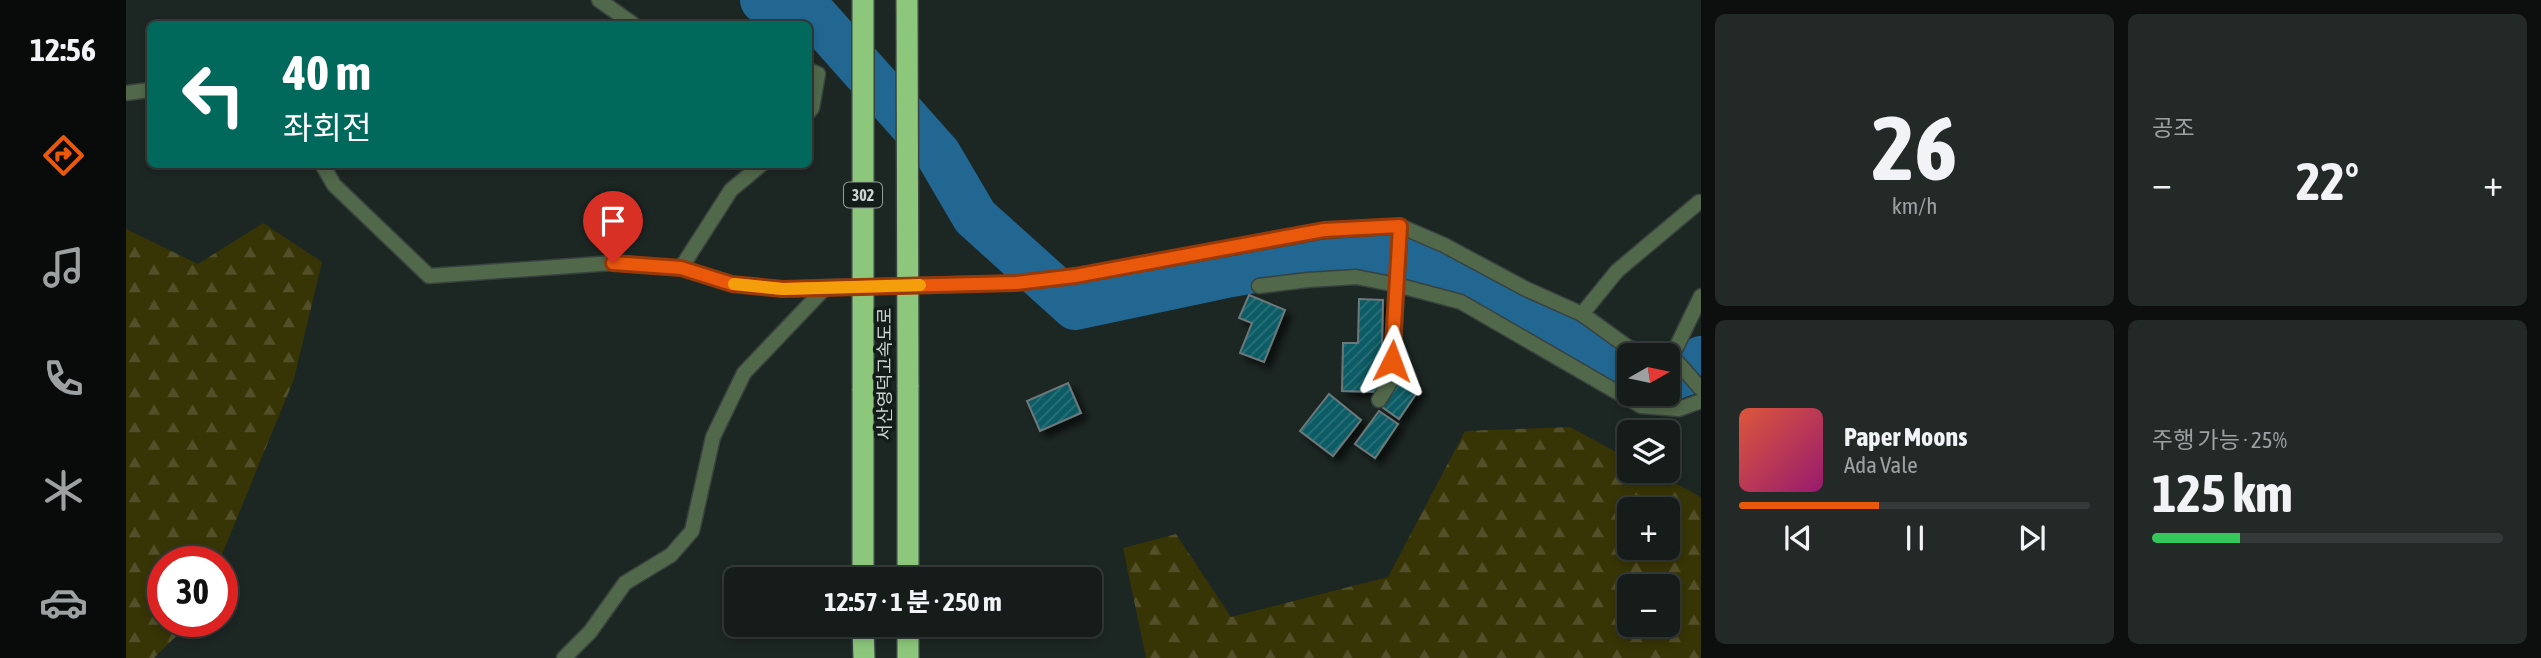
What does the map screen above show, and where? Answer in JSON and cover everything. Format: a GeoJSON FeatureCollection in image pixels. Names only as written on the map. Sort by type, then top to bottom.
{"type":"FeatureCollection","features":[{"type":"Feature","properties":{"kind":"highway","name":"서산영덕고속도로"},"geometry":{"type":"LineString","coordinates":[[863,0],[863,567]]}},
{"type":"Feature","properties":{"kind":"highway","name":"서산영덕고속도로"},"geometry":{"type":"LineString","coordinates":[[907,0],[908,567]]}},
{"type":"Feature","properties":{"kind":"highway"},"geometry":{"type":"LineString","coordinates":[[863,637],[863,658]]}},
{"type":"Feature","properties":{"kind":"highway"},"geometry":{"type":"LineString","coordinates":[[908,637],[908,658]]}},
{"type":"Feature","properties":{"kind":"street"},"geometry":{"type":"LineString","coordinates":[[599,0],[629,21]]}},
{"type":"Feature","properties":{"kind":"street"},"geometry":{"type":"LineString","coordinates":[[812,72],[818,74],[812,108]]}},
{"type":"Feature","properties":{"kind":"street"},"geometry":{"type":"LineString","coordinates":[[126,93],[147,90]]}},
{"type":"Feature","properties":{"kind":"street"},"geometry":{"type":"LineString","coordinates":[[324,168],[334,185],[429,276],[613,263],[681,268],[732,284],[783,289],[1016,283],[1075,276],[1324,230],[1400,227],[1444,245],[1526,289],[1582,314],[1622,343]]}},
{"type":"Feature","properties":{"kind":"street"},"geometry":{"type":"LineString","coordinates":[[681,268],[731,190],[757,168]]}},
{"type":"Feature","properties":{"kind":"street"},"geometry":{"type":"LineString","coordinates":[[1582,314],[1617,271],[1700,203]]}},
{"type":"Feature","properties":{"kind":"street"},"geometry":{"type":"LineString","coordinates":[[1379,400],[1392,379],[1400,227]]}},
{"type":"Feature","properties":{"kind":"street"},"geometry":{"type":"LineString","coordinates":[[1259,286],[1356,277],[1397,285],[1461,302],[1641,405],[1679,409],[1701,401]]}},
{"type":"Feature","properties":{"kind":"street"},"geometry":{"type":"LineString","coordinates":[[564,658],[590,632],[625,583],[671,555],[692,531],[713,438],[744,373],[826,287]]}},
{"type":"Feature","properties":{"kind":"street"},"geometry":{"type":"LineString","coordinates":[[1678,343],[1701,296]]}},
{"type":"Feature","properties":{"kind":"street"},"geometry":{"type":"LineString","coordinates":[[1680,365],[1701,389]]}},
{"type":"Feature","properties":{"kind":"green space"},"geometry":{"type":"Polygon","coordinates":[[[263,223],[322,262],[294,379],[226,546],[147,546],[147,637],[176,637],[154,658],[126,658],[126,229],[198,264],[263,223]]]}},
{"type":"Feature","properties":{"kind":"green space"},"geometry":{"type":"Polygon","coordinates":[[[1570,427],[1617,452],[1617,483],[1675,483],[1701,497],[1701,658],[1146,658],[1123,548],[1176,534],[1231,617],[1388,577],[1465,431],[1570,427]]]}},
{"type":"Feature","properties":{"kind":"building"},"geometry":{"type":"Polygon","coordinates":[[[1249,295],[1285,310],[1264,362],[1240,353],[1252,323],[1239,318],[1249,295]]]}},
{"type":"Feature","properties":{"kind":"building"},"geometry":{"type":"Polygon","coordinates":[[[1359,299],[1383,300],[1381,392],[1342,391],[1343,343],[1358,343],[1359,299]]]}},
{"type":"Feature","properties":{"kind":"building"},"geometry":{"type":"Polygon","coordinates":[[[1402,376],[1420,388],[1399,419],[1382,407],[1402,376]]]}},
{"type":"Feature","properties":{"kind":"building"},"geometry":{"type":"Polygon","coordinates":[[[1068,383],[1081,413],[1040,431],[1027,401],[1068,383]]]}},
{"type":"Feature","properties":{"kind":"building"},"geometry":{"type":"Polygon","coordinates":[[[1329,394],[1361,420],[1333,456],[1300,431],[1329,394]]]}},
{"type":"Feature","properties":{"kind":"building"},"geometry":{"type":"Polygon","coordinates":[[[1379,411],[1398,424],[1375,458],[1355,444],[1379,411]]]}},
{"type":"Feature","properties":{"kind":"waterway"},"geometry":{"type":"LineString","coordinates":[[763,0],[817,18],[938,154],[975,217],[1075,307],[1231,274],[1373,249],[1438,273],[1617,366]]}},
{"type":"Feature","properties":{"kind":"waterway"},"geometry":{"type":"LineString","coordinates":[[1680,375],[1698,368],[1701,359]]}},
{"type":"Feature","properties":{"kind":"slow traffic"},"geometry":{"type":"LineString","coordinates":[[734,284],[783,289],[920,285]]}},
{"type":"Feature","properties":{"kind":"route"},"geometry":{"type":"LineString","coordinates":[[613,263],[681,268],[732,284],[783,289],[1016,283],[1075,276],[1324,230],[1400,226],[1392,361]]}}]}
